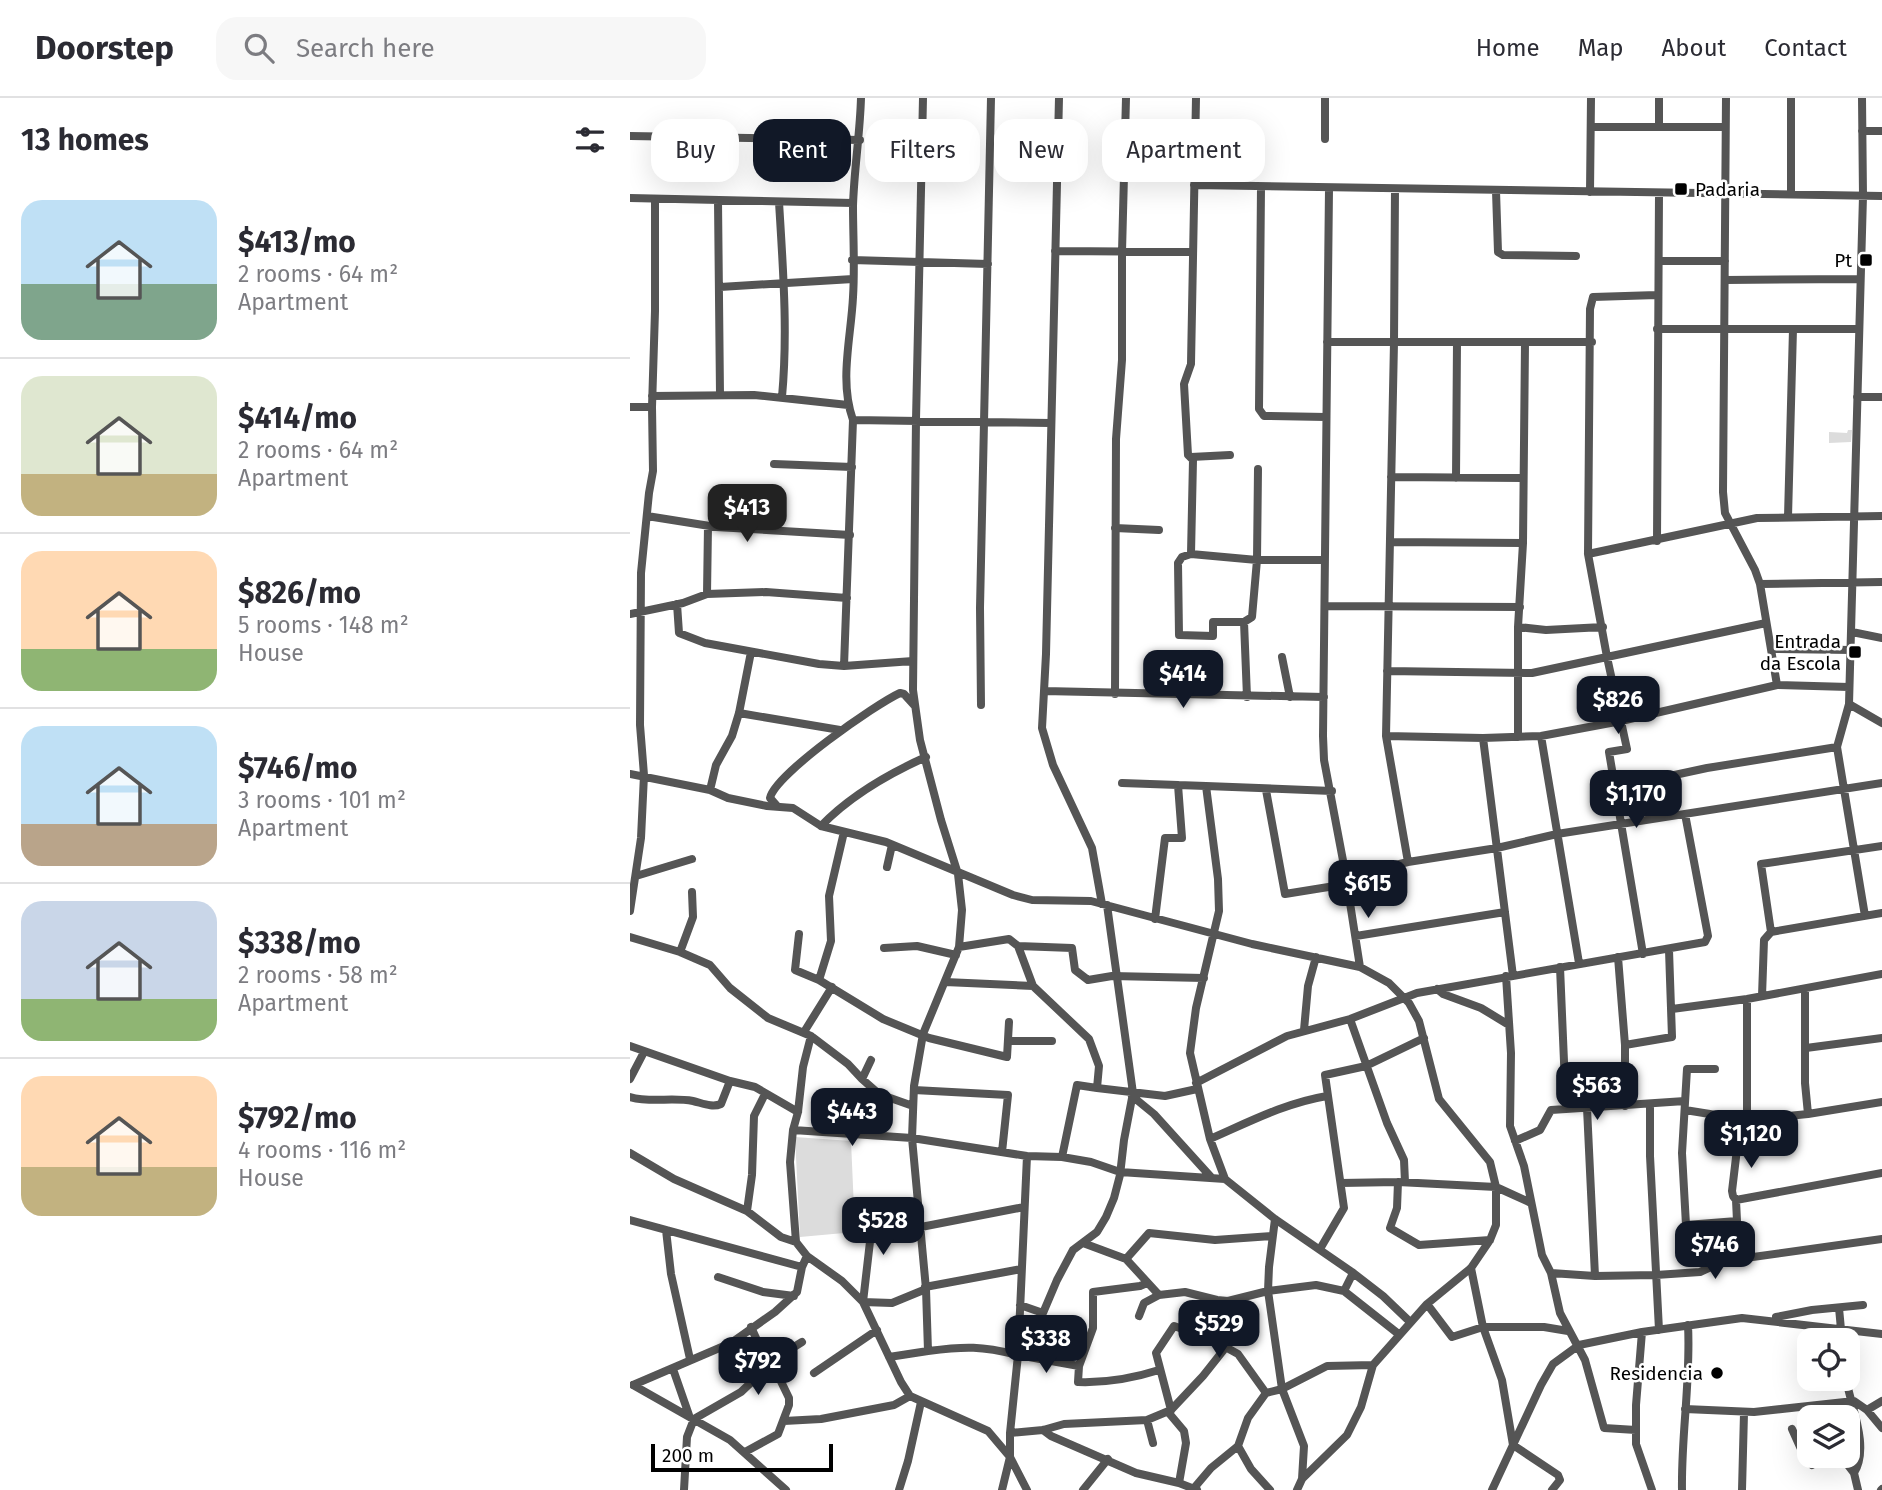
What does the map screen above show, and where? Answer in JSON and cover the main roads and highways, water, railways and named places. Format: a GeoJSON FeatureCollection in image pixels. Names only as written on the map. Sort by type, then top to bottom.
{"type":"FeatureCollection","features":[{"type":"Feature","properties":{"kind":"place","name":"Padaria"},"geometry":{"type":"Point","coordinates":[1681,189]}},
{"type":"Feature","properties":{"kind":"place","name":"Pt"},"geometry":{"type":"Point","coordinates":[1866,260]}},
{"type":"Feature","properties":{"kind":"place","name":"Entrada da Escola"},"geometry":{"type":"Point","coordinates":[1855,652]}},
{"type":"Feature","properties":{"kind":"place","name":"Residencia"},"geometry":{"type":"Point","coordinates":[1717,1373]}}]}
